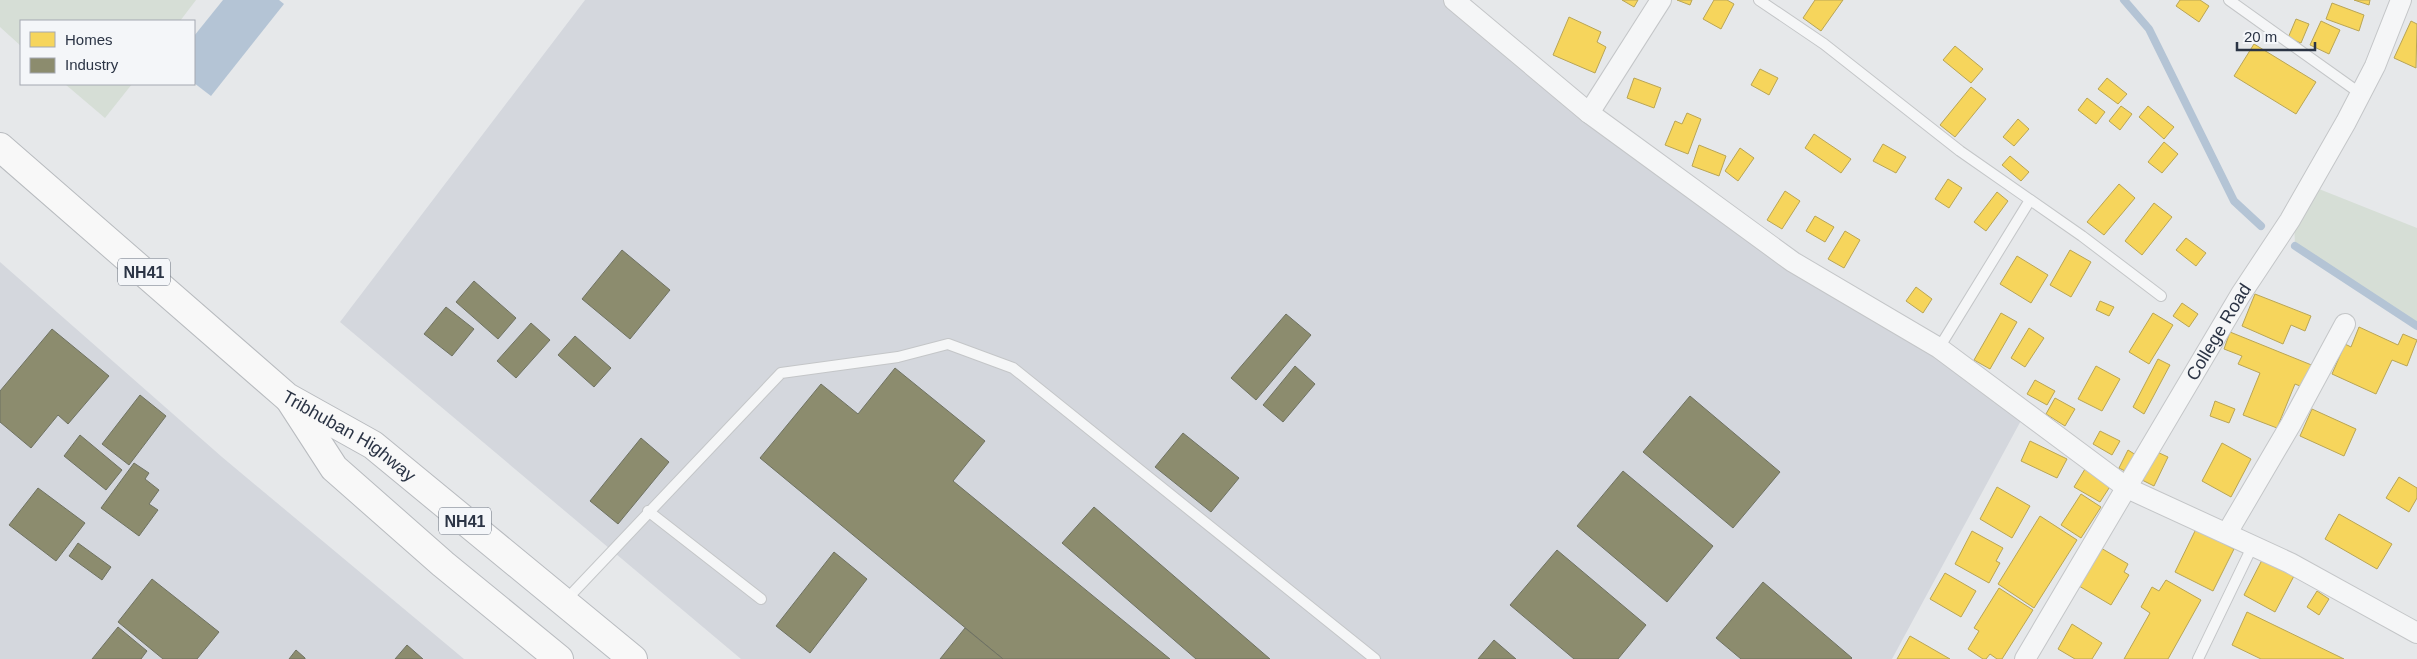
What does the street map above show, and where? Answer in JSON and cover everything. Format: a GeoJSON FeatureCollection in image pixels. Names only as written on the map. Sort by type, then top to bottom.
{"type":"FeatureCollection","features":[{"type":"Feature","properties":{"kind":"highway","name":"NH41"},"geometry":{"type":"LineString","coordinates":[[0,147],[288,397]]}},
{"type":"Feature","properties":{"kind":"highway","name":"Tribhuban Highway"},"geometry":{"type":"LineString","coordinates":[[288,397],[373,445],[633,659]]}},
{"type":"Feature","properties":{"kind":"highway","name":"Tribhuban Highway"},"geometry":{"type":"LineString","coordinates":[[288,397],[334,468],[443,564],[559,659]]}},
{"type":"Feature","properties":{"kind":"street"},"geometry":{"type":"LineString","coordinates":[[1589,113],[1661,0]]}},
{"type":"Feature","properties":{"kind":"street","name":"College Road"},"geometry":{"type":"LineString","coordinates":[[2025,659],[2241,294],[2290,220],[2361,94],[2375,66],[2401,0]]}},
{"type":"Feature","properties":{"kind":"street"},"geometry":{"type":"LineString","coordinates":[[1465,3],[1589,113],[1793,262],[1939,348],[2127,488],[2290,563],[2417,633]]}},
{"type":"Feature","properties":{"kind":"street"},"geometry":{"type":"LineString","coordinates":[[2228,533],[2291,424],[2345,324]]}},
{"type":"Feature","properties":{"kind":"lane"},"geometry":{"type":"LineString","coordinates":[[1760,0],[1824,44],[1960,151],[2082,236],[2160,296]]}},
{"type":"Feature","properties":{"kind":"lane"},"geometry":{"type":"LineString","coordinates":[[2228,0],[2361,94]]}},
{"type":"Feature","properties":{"kind":"lane"},"geometry":{"type":"LineString","coordinates":[[1939,348],[2030,200]]}},
{"type":"Feature","properties":{"kind":"lane"},"geometry":{"type":"LineString","coordinates":[[563,602],[781,373],[898,357],[948,344],[1013,368],[1375,659]]}},
{"type":"Feature","properties":{"kind":"lane"},"geometry":{"type":"LineString","coordinates":[[648,511],[761,599]]}},
{"type":"Feature","properties":{"kind":"lane"},"geometry":{"type":"LineString","coordinates":[[2198,659],[2253,545]]}},
{"type":"Feature","properties":{"kind":"shaded area"},"geometry":{"type":"Polygon","coordinates":[[[0,0],[196,0],[181,20],[20,20],[20,45],[0,27],[0,0]]]}},
{"type":"Feature","properties":{"kind":"shaded area"},"geometry":{"type":"Polygon","coordinates":[[[585,0],[1454,0],[1589,113],[2024,415],[1892,659],[741,659],[340,322],[585,0]]]}},
{"type":"Feature","properties":{"kind":"shaded area"},"geometry":{"type":"Polygon","coordinates":[[[66,85],[131,85],[105,118],[66,85]]]}},
{"type":"Feature","properties":{"kind":"shaded area"},"geometry":{"type":"Polygon","coordinates":[[[2314,187],[2417,228],[2417,326],[2295,246],[2294,219],[2314,187]]]}},
{"type":"Feature","properties":{"kind":"shaded area"},"geometry":{"type":"Polygon","coordinates":[[[0,262],[222,457],[464,659],[0,659],[0,262]]]}},
{"type":"Feature","properties":{"kind":"water"},"geometry":{"type":"Polygon","coordinates":[[[223,0],[279,0],[284,4],[211,96],[195,84],[195,35],[223,0]]]}},
{"type":"Feature","properties":{"kind":"building: Homes"},"geometry":{"type":"Polygon","coordinates":[[[1622,0],[1638,0],[1634,7],[1622,0]]]}},
{"type":"Feature","properties":{"kind":"building: Homes"},"geometry":{"type":"Polygon","coordinates":[[[1677,0],[1692,0],[1690,5],[1677,0]]]}},
{"type":"Feature","properties":{"kind":"building: Homes"},"geometry":{"type":"Polygon","coordinates":[[[1714,0],[1727,0],[1734,4],[1721,29],[1703,19],[1714,0]]]}},
{"type":"Feature","properties":{"kind":"building: Homes"},"geometry":{"type":"Polygon","coordinates":[[[1815,0],[1843,0],[1821,31],[1803,18],[1815,0]]]}},
{"type":"Feature","properties":{"kind":"building: Homes"},"geometry":{"type":"Polygon","coordinates":[[[2180,0],[2200,0],[2209,6],[2199,22],[2176,6],[2180,0]]]}},
{"type":"Feature","properties":{"kind":"building: Homes"},"geometry":{"type":"Polygon","coordinates":[[[2354,0],[2370,0],[2369,5],[2354,0]]]}},
{"type":"Feature","properties":{"kind":"building: Homes"},"geometry":{"type":"Polygon","coordinates":[[[2332,3],[2364,15],[2359,31],[2326,19],[2332,3]]]}},
{"type":"Feature","properties":{"kind":"building: Homes"},"geometry":{"type":"Polygon","coordinates":[[[1569,17],[1601,32],[1597,42],[1606,47],[1595,73],[1553,55],[1569,17]]]}},
{"type":"Feature","properties":{"kind":"building: Homes"},"geometry":{"type":"Polygon","coordinates":[[[2296,19],[2309,24],[2301,43],[2288,38],[2296,19]]]}},
{"type":"Feature","properties":{"kind":"building: Homes"},"geometry":{"type":"Polygon","coordinates":[[[2321,21],[2340,30],[2329,54],[2310,45],[2321,21]]]}},
{"type":"Feature","properties":{"kind":"building: Homes"},"geometry":{"type":"Polygon","coordinates":[[[2411,21],[2417,24],[2416,68],[2394,58],[2411,21]]]}},
{"type":"Feature","properties":{"kind":"building: Homes"},"geometry":{"type":"Polygon","coordinates":[[[2254,44],[2316,82],[2296,114],[2234,76],[2254,44]]]}},
{"type":"Feature","properties":{"kind":"building: Homes"},"geometry":{"type":"Polygon","coordinates":[[[1955,46],[1983,69],[1971,83],[1943,60],[1955,46]]]}},
{"type":"Feature","properties":{"kind":"building: Homes"},"geometry":{"type":"Polygon","coordinates":[[[1760,69],[1778,78],[1769,95],[1751,85],[1760,69]]]}},
{"type":"Feature","properties":{"kind":"building: Homes"},"geometry":{"type":"Polygon","coordinates":[[[1634,78],[1661,88],[1654,108],[1627,98],[1634,78]]]}},
{"type":"Feature","properties":{"kind":"building: Homes"},"geometry":{"type":"Polygon","coordinates":[[[2107,78],[2127,94],[2118,104],[2098,89],[2107,78]]]}},
{"type":"Feature","properties":{"kind":"building: Homes"},"geometry":{"type":"Polygon","coordinates":[[[1971,87],[1986,99],[1955,137],[1940,125],[1971,87]]]}},
{"type":"Feature","properties":{"kind":"building: Homes"},"geometry":{"type":"Polygon","coordinates":[[[2087,98],[2105,112],[2096,124],[2078,110],[2087,98]]]}},
{"type":"Feature","properties":{"kind":"building: Homes"},"geometry":{"type":"Polygon","coordinates":[[[2121,106],[2132,114],[2120,130],[2109,121],[2121,106]]]}},
{"type":"Feature","properties":{"kind":"building: Homes"},"geometry":{"type":"Polygon","coordinates":[[[2148,106],[2174,127],[2164,139],[2139,117],[2148,106]]]}},
{"type":"Feature","properties":{"kind":"building: Homes"},"geometry":{"type":"Polygon","coordinates":[[[1687,113],[1701,119],[1688,154],[1665,145],[1675,121],[1682,124],[1687,113]]]}},
{"type":"Feature","properties":{"kind":"building: Homes"},"geometry":{"type":"Polygon","coordinates":[[[2018,119],[2029,129],[2014,146],[2003,137],[2018,119]]]}},
{"type":"Feature","properties":{"kind":"building: Homes"},"geometry":{"type":"Polygon","coordinates":[[[1814,134],[1851,159],[1841,173],[1805,148],[1814,134]]]}},
{"type":"Feature","properties":{"kind":"building: Homes"},"geometry":{"type":"Polygon","coordinates":[[[2164,142],[2178,154],[2162,173],[2148,162],[2164,142]]]}},
{"type":"Feature","properties":{"kind":"building: Homes"},"geometry":{"type":"Polygon","coordinates":[[[1883,144],[1906,157],[1896,173],[1873,161],[1883,144]]]}},
{"type":"Feature","properties":{"kind":"building: Homes"},"geometry":{"type":"Polygon","coordinates":[[[1699,145],[1726,156],[1719,176],[1692,166],[1699,145]]]}},
{"type":"Feature","properties":{"kind":"building: Homes"},"geometry":{"type":"Polygon","coordinates":[[[1740,148],[1754,158],[1738,181],[1725,171],[1740,148]]]}},
{"type":"Feature","properties":{"kind":"building: Homes"},"geometry":{"type":"Polygon","coordinates":[[[2010,156],[2029,172],[2021,181],[2002,165],[2010,156]]]}},
{"type":"Feature","properties":{"kind":"building: Homes"},"geometry":{"type":"Polygon","coordinates":[[[1948,179],[1962,188],[1949,208],[1935,199],[1948,179]]]}},
{"type":"Feature","properties":{"kind":"building: Homes"},"geometry":{"type":"Polygon","coordinates":[[[2119,184],[2135,198],[2104,235],[2087,222],[2119,184]]]}},
{"type":"Feature","properties":{"kind":"building: Homes"},"geometry":{"type":"Polygon","coordinates":[[[1785,191],[1800,201],[1782,229],[1767,220],[1785,191]]]}},
{"type":"Feature","properties":{"kind":"building: Homes"},"geometry":{"type":"Polygon","coordinates":[[[1997,192],[2008,201],[1986,231],[1974,222],[1997,192]]]}},
{"type":"Feature","properties":{"kind":"building: Homes"},"geometry":{"type":"Polygon","coordinates":[[[2154,203],[2172,217],[2142,255],[2125,241],[2154,203]]]}},
{"type":"Feature","properties":{"kind":"building: Homes"},"geometry":{"type":"Polygon","coordinates":[[[1815,216],[1834,227],[1825,242],[1806,231],[1815,216]]]}},
{"type":"Feature","properties":{"kind":"building: Homes"},"geometry":{"type":"Polygon","coordinates":[[[1845,231],[1860,240],[1844,268],[1828,259],[1845,231]]]}},
{"type":"Feature","properties":{"kind":"building: Homes"},"geometry":{"type":"Polygon","coordinates":[[[2186,238],[2206,253],[2196,266],[2176,250],[2186,238]]]}},
{"type":"Feature","properties":{"kind":"building: Homes"},"geometry":{"type":"Polygon","coordinates":[[[2070,250],[2091,262],[2071,297],[2050,285],[2070,250]]]}},
{"type":"Feature","properties":{"kind":"building: Homes"},"geometry":{"type":"Polygon","coordinates":[[[2017,256],[2048,275],[2031,303],[2000,284],[2017,256]]]}},
{"type":"Feature","properties":{"kind":"building: Homes"},"geometry":{"type":"Polygon","coordinates":[[[1916,287],[1932,299],[1923,313],[1906,301],[1916,287]]]}},
{"type":"Feature","properties":{"kind":"building: Homes"},"geometry":{"type":"Polygon","coordinates":[[[2255,294],[2311,316],[2305,331],[2291,325],[2283,344],[2242,326],[2255,294]]]}},
{"type":"Feature","properties":{"kind":"building: Homes"},"geometry":{"type":"Polygon","coordinates":[[[2100,301],[2114,307],[2109,316],[2096,310],[2100,301]]]}},
{"type":"Feature","properties":{"kind":"building: Homes"},"geometry":{"type":"Polygon","coordinates":[[[2182,303],[2198,314],[2189,327],[2173,316],[2182,303]]]}},
{"type":"Feature","properties":{"kind":"building: Homes"},"geometry":{"type":"Polygon","coordinates":[[[2001,313],[2017,322],[1990,369],[1974,360],[2001,313]]]}},
{"type":"Feature","properties":{"kind":"building: Homes"},"geometry":{"type":"Polygon","coordinates":[[[2153,313],[2173,325],[2149,364],[2129,352],[2153,313]]]}},
{"type":"Feature","properties":{"kind":"building: Homes"},"geometry":{"type":"Polygon","coordinates":[[[2359,327],[2398,345],[2403,334],[2417,340],[2407,366],[2392,360],[2376,394],[2332,374],[2345,344],[2351,347],[2359,327]]]}},
{"type":"Feature","properties":{"kind":"building: Homes"},"geometry":{"type":"Polygon","coordinates":[[[2029,328],[2044,338],[2025,367],[2011,358],[2029,328]]]}},
{"type":"Feature","properties":{"kind":"building: Homes"},"geometry":{"type":"Polygon","coordinates":[[[2230,332],[2314,366],[2305,388],[2295,384],[2277,428],[2243,415],[2260,373],[2238,364],[2242,356],[2224,349],[2230,332]]]}},
{"type":"Feature","properties":{"kind":"building: Homes"},"geometry":{"type":"Polygon","coordinates":[[[2158,359],[2170,365],[2144,414],[2133,407],[2158,359]]]}},
{"type":"Feature","properties":{"kind":"building: Homes"},"geometry":{"type":"Polygon","coordinates":[[[2096,366],[2120,379],[2102,411],[2078,399],[2096,366]]]}},
{"type":"Feature","properties":{"kind":"building: Homes"},"geometry":{"type":"Polygon","coordinates":[[[2035,380],[2055,391],[2047,405],[2027,394],[2035,380]]]}},
{"type":"Feature","properties":{"kind":"building: Homes"},"geometry":{"type":"Polygon","coordinates":[[[2055,398],[2075,409],[2065,426],[2046,414],[2055,398]]]}},
{"type":"Feature","properties":{"kind":"building: Homes"},"geometry":{"type":"Polygon","coordinates":[[[2215,401],[2235,409],[2229,423],[2210,416],[2215,401]]]}},
{"type":"Feature","properties":{"kind":"building: Homes"},"geometry":{"type":"Polygon","coordinates":[[[2312,409],[2356,429],[2344,456],[2300,436],[2312,409]]]}},
{"type":"Feature","properties":{"kind":"building: Homes"},"geometry":{"type":"Polygon","coordinates":[[[2100,431],[2120,441],[2112,455],[2093,444],[2100,431]]]}},
{"type":"Feature","properties":{"kind":"building: Homes"},"geometry":{"type":"Polygon","coordinates":[[[2030,441],[2067,459],[2057,478],[2021,461],[2030,441]]]}},
{"type":"Feature","properties":{"kind":"building: Homes"},"geometry":{"type":"Polygon","coordinates":[[[2222,443],[2251,459],[2231,497],[2202,481],[2222,443]]]}},
{"type":"Feature","properties":{"kind":"building: Homes"},"geometry":{"type":"Polygon","coordinates":[[[2128,450],[2136,455],[2127,472],[2119,468],[2128,450]]]}},
{"type":"Feature","properties":{"kind":"building: Homes"},"geometry":{"type":"Polygon","coordinates":[[[2155,451],[2168,457],[2154,486],[2142,480],[2155,451]]]}},
{"type":"Feature","properties":{"kind":"building: Homes"},"geometry":{"type":"Polygon","coordinates":[[[2085,469],[2111,485],[2100,502],[2074,487],[2085,469]]]}},
{"type":"Feature","properties":{"kind":"building: Homes"},"geometry":{"type":"Polygon","coordinates":[[[2399,477],[2417,488],[2417,498],[2409,512],[2386,498],[2399,477]]]}},
{"type":"Feature","properties":{"kind":"building: Homes"},"geometry":{"type":"Polygon","coordinates":[[[1997,487],[2030,506],[2012,538],[1980,519],[1997,487]]]}},
{"type":"Feature","properties":{"kind":"building: Homes"},"geometry":{"type":"Polygon","coordinates":[[[2081,494],[2101,507],[2081,538],[2061,525],[2081,494]]]}},
{"type":"Feature","properties":{"kind":"building: Homes"},"geometry":{"type":"Polygon","coordinates":[[[2339,514],[2392,544],[2377,569],[2325,539],[2339,514]]]}},
{"type":"Feature","properties":{"kind":"building: Homes"},"geometry":{"type":"Polygon","coordinates":[[[2040,516],[2077,540],[2034,608],[1998,584],[2040,516]]]}},
{"type":"Feature","properties":{"kind":"building: Homes"},"geometry":{"type":"Polygon","coordinates":[[[2196,529],[2234,549],[2213,591],[2175,572],[2196,529]]]}},
{"type":"Feature","properties":{"kind":"building: Homes"},"geometry":{"type":"Polygon","coordinates":[[[1972,531],[2003,548],[1996,561],[2000,563],[1989,583],[1955,564],[1972,531]]]}},
{"type":"Feature","properties":{"kind":"building: Homes"},"geometry":{"type":"Polygon","coordinates":[[[2101,548],[2128,564],[2124,572],[2129,575],[2111,605],[2079,586],[2101,548]]]}},
{"type":"Feature","properties":{"kind":"building: Homes"},"geometry":{"type":"Polygon","coordinates":[[[2262,560],[2294,576],[2275,612],[2244,595],[2262,560]]]}},
{"type":"Feature","properties":{"kind":"building: Homes"},"geometry":{"type":"Polygon","coordinates":[[[1945,573],[1976,591],[1961,617],[1930,599],[1945,573]]]}},
{"type":"Feature","properties":{"kind":"building: Homes"},"geometry":{"type":"Polygon","coordinates":[[[2166,580],[2201,600],[2168,659],[2124,659],[2150,613],[2141,607],[2152,587],[2159,591],[2166,580]]]}},
{"type":"Feature","properties":{"kind":"building: Homes"},"geometry":{"type":"Polygon","coordinates":[[[1999,588],[2033,610],[2002,659],[1997,659],[1990,654],[1986,659],[1983,659],[1968,649],[1979,631],[1974,628],[1999,588]]]}},
{"type":"Feature","properties":{"kind":"building: Homes"},"geometry":{"type":"Polygon","coordinates":[[[2317,591],[2329,599],[2319,615],[2307,607],[2317,591]]]}},
{"type":"Feature","properties":{"kind":"building: Homes"},"geometry":{"type":"Polygon","coordinates":[[[2247,612],[2344,659],[2261,659],[2232,645],[2247,612]]]}},
{"type":"Feature","properties":{"kind":"building: Homes"},"geometry":{"type":"Polygon","coordinates":[[[2072,624],[2102,643],[2092,659],[2075,659],[2058,649],[2072,624]]]}},
{"type":"Feature","properties":{"kind":"building: Homes"},"geometry":{"type":"Polygon","coordinates":[[[1910,636],[1950,659],[1897,659],[1910,636]]]}},
{"type":"Feature","properties":{"kind":"building: Industry"},"geometry":{"type":"Polygon","coordinates":[[[622,250],[670,290],[630,339],[582,299],[622,250]]]}},
{"type":"Feature","properties":{"kind":"building: Industry"},"geometry":{"type":"Polygon","coordinates":[[[474,281],[516,318],[498,339],[456,302],[474,281]]]}},
{"type":"Feature","properties":{"kind":"building: Industry"},"geometry":{"type":"Polygon","coordinates":[[[446,307],[474,329],[452,356],[424,334],[446,307]]]}},
{"type":"Feature","properties":{"kind":"building: Industry"},"geometry":{"type":"Polygon","coordinates":[[[1286,314],[1311,335],[1256,400],[1231,378],[1286,314]]]}},
{"type":"Feature","properties":{"kind":"building: Industry"},"geometry":{"type":"Polygon","coordinates":[[[531,323],[550,340],[516,378],[497,361],[531,323]]]}},
{"type":"Feature","properties":{"kind":"building: Industry"},"geometry":{"type":"Polygon","coordinates":[[[52,329],[109,376],[68,424],[58,415],[31,448],[0,422],[0,391],[52,329]]]}},
{"type":"Feature","properties":{"kind":"building: Industry"},"geometry":{"type":"Polygon","coordinates":[[[575,336],[611,368],[594,387],[558,355],[575,336]]]}},
{"type":"Feature","properties":{"kind":"building: Industry"},"geometry":{"type":"Polygon","coordinates":[[[1295,366],[1315,384],[1283,422],[1263,405],[1295,366]]]}},
{"type":"Feature","properties":{"kind":"building: Industry"},"geometry":{"type":"Polygon","coordinates":[[[895,368],[985,441],[953,481],[1170,659],[1003,659],[760,458],[821,384],[858,414],[895,368]]]}},
{"type":"Feature","properties":{"kind":"building: Industry"},"geometry":{"type":"Polygon","coordinates":[[[140,395],[166,416],[129,465],[102,444],[140,395]]]}},
{"type":"Feature","properties":{"kind":"building: Industry"},"geometry":{"type":"Polygon","coordinates":[[[1690,396],[1780,472],[1733,528],[1643,452],[1690,396]]]}},
{"type":"Feature","properties":{"kind":"building: Industry"},"geometry":{"type":"Polygon","coordinates":[[[1183,433],[1239,478],[1211,512],[1155,467],[1183,433]]]}},
{"type":"Feature","properties":{"kind":"building: Industry"},"geometry":{"type":"Polygon","coordinates":[[[80,435],[122,470],[106,490],[64,456],[80,435]]]}},
{"type":"Feature","properties":{"kind":"building: Industry"},"geometry":{"type":"Polygon","coordinates":[[[641,438],[669,462],[618,524],[590,501],[641,438]]]}},
{"type":"Feature","properties":{"kind":"building: Industry"},"geometry":{"type":"Polygon","coordinates":[[[134,463],[149,473],[145,479],[159,490],[149,504],[158,510],[139,536],[101,508],[134,463]]]}},
{"type":"Feature","properties":{"kind":"building: Industry"},"geometry":{"type":"Polygon","coordinates":[[[1623,471],[1713,546],[1667,602],[1577,526],[1623,471]]]}},
{"type":"Feature","properties":{"kind":"building: Industry"},"geometry":{"type":"Polygon","coordinates":[[[38,488],[85,523],[56,561],[9,525],[38,488]]]}},
{"type":"Feature","properties":{"kind":"building: Industry"},"geometry":{"type":"Polygon","coordinates":[[[1094,507],[1270,659],[1196,659],[1062,543],[1094,507]]]}},
{"type":"Feature","properties":{"kind":"building: Industry"},"geometry":{"type":"Polygon","coordinates":[[[78,543],[111,567],[102,580],[69,556],[78,543]]]}},
{"type":"Feature","properties":{"kind":"building: Industry"},"geometry":{"type":"Polygon","coordinates":[[[1557,550],[1646,625],[1618,659],[1574,659],[1510,605],[1557,550]]]}},
{"type":"Feature","properties":{"kind":"building: Industry"},"geometry":{"type":"Polygon","coordinates":[[[834,552],[867,579],[810,653],[776,626],[834,552]]]}},
{"type":"Feature","properties":{"kind":"building: Industry"},"geometry":{"type":"Polygon","coordinates":[[[152,579],[219,632],[197,659],[163,659],[118,622],[152,579]]]}},
{"type":"Feature","properties":{"kind":"building: Industry"},"geometry":{"type":"Polygon","coordinates":[[[1763,582],[1852,658],[1741,659],[1716,638],[1763,582]]]}},
{"type":"Feature","properties":{"kind":"building: Industry"},"geometry":{"type":"Polygon","coordinates":[[[118,627],[147,651],[141,659],[92,659],[118,627]]]}},
{"type":"Feature","properties":{"kind":"building: Industry"},"geometry":{"type":"Polygon","coordinates":[[[965,628],[1003,659],[940,659],[965,628]]]}},
{"type":"Feature","properties":{"kind":"building: Industry"},"geometry":{"type":"Polygon","coordinates":[[[1494,640],[1516,659],[1478,659],[1494,640]]]}},
{"type":"Feature","properties":{"kind":"building: Industry"},"geometry":{"type":"Polygon","coordinates":[[[407,645],[423,659],[395,659],[407,645]]]}},
{"type":"Feature","properties":{"kind":"building: Industry"},"geometry":{"type":"Polygon","coordinates":[[[296,650],[305,658],[305,659],[289,659],[296,650]]]}},
{"type":"Feature","properties":{"kind":"waterway"},"geometry":{"type":"LineString","coordinates":[[2124,0],[2149,29],[2234,201],[2261,226]]}},
{"type":"Feature","properties":{"kind":"waterway"},"geometry":{"type":"LineString","coordinates":[[2295,246],[2417,326]]}}]}
